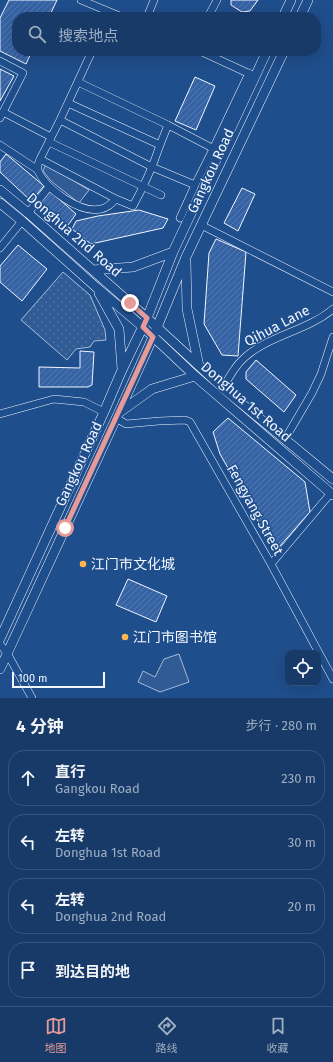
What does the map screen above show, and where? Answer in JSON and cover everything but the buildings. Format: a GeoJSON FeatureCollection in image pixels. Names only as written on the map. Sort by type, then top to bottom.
{"type":"FeatureCollection","features":[{"type":"Feature","properties":{"kind":"main road"},"geometry":{"type":"LineString","coordinates":[[285,12],[291,0]]}},
{"type":"Feature","properties":{"kind":"main road"},"geometry":{"type":"LineString","coordinates":[[302,12],[308,0]]}},
{"type":"Feature","properties":{"kind":"main road","name":"Gangkou Road"},"geometry":{"type":"LineString","coordinates":[[0,639],[143,327],[173,252],[217,151],[252,75],[265,56]]}},
{"type":"Feature","properties":{"kind":"main road","name":"Gangkou Road"},"geometry":{"type":"LineString","coordinates":[[0,669],[153,337],[186,258],[282,56]]}},
{"type":"Feature","properties":{"kind":"main road","name":"Donghua 2nd Road"},"geometry":{"type":"LineString","coordinates":[[0,190],[147,318]]}},
{"type":"Feature","properties":{"kind":"main road","name":"Donghua 2nd Road"},"geometry":{"type":"LineString","coordinates":[[0,204],[22,221],[143,327]]}},
{"type":"Feature","properties":{"kind":"main road"},"geometry":{"type":"LineString","coordinates":[[191,213],[203,222]]}},
{"type":"Feature","properties":{"kind":"main road"},"geometry":{"type":"LineString","coordinates":[[180,218],[181,234]]}},
{"type":"Feature","properties":{"kind":"main road"},"geometry":{"type":"LineString","coordinates":[[93,270],[133,267],[173,252]]}},
{"type":"Feature","properties":{"kind":"main road"},"geometry":{"type":"LineString","coordinates":[[186,258],[187,308],[198,366]]}},
{"type":"Feature","properties":{"kind":"main road"},"geometry":{"type":"LineString","coordinates":[[97,288],[119,329],[122,370]]}},
{"type":"Feature","properties":{"kind":"main road","name":"Donghua 1st Road"},"geometry":{"type":"LineString","coordinates":[[147,318],[222,388],[333,479]]}},
{"type":"Feature","properties":{"kind":"main road","name":"Donghua 1st Road"},"geometry":{"type":"LineString","coordinates":[[143,327],[195,376],[332,494]]}},
{"type":"Feature","properties":{"kind":"main road"},"geometry":{"type":"LineString","coordinates":[[117,415],[152,389],[195,376]]}},
{"type":"Feature","properties":{"kind":"main road"},"geometry":{"type":"LineString","coordinates":[[89,445],[101,451]]}},
{"type":"Feature","properties":{"kind":"street"},"geometry":{"type":"LineString","coordinates":[[81,0],[103,12]]}},
{"type":"Feature","properties":{"kind":"street"},"geometry":{"type":"LineString","coordinates":[[149,12],[154,0]]}},
{"type":"Feature","properties":{"kind":"street"},"geometry":{"type":"LineString","coordinates":[[211,12],[217,0]]}},
{"type":"Feature","properties":{"kind":"street"},"geometry":{"type":"LineString","coordinates":[[38,170],[40,159],[90,56]]}},
{"type":"Feature","properties":{"kind":"street"},"geometry":{"type":"LineString","coordinates":[[211,56],[252,75]]}},
{"type":"Feature","properties":{"kind":"street"},"geometry":{"type":"LineString","coordinates":[[0,61],[23,73],[1,115],[161,195]]}},
{"type":"Feature","properties":{"kind":"street"},"geometry":{"type":"LineString","coordinates":[[78,82],[217,151],[195,185],[180,218]]}},
{"type":"Feature","properties":{"kind":"street"},"geometry":{"type":"LineString","coordinates":[[68,103],[160,144]]}},
{"type":"Feature","properties":{"kind":"street"},"geometry":{"type":"LineString","coordinates":[[60,120],[152,167],[195,185]]}},
{"type":"Feature","properties":{"kind":"street"},"geometry":{"type":"LineString","coordinates":[[40,159],[116,199],[133,206],[152,167],[168,126]]}},
{"type":"Feature","properties":{"kind":"street"},"geometry":{"type":"LineString","coordinates":[[0,145],[38,170],[49,187],[76,206],[84,209],[101,209],[109,206],[116,199]]}},
{"type":"Feature","properties":{"kind":"street"},"geometry":{"type":"LineString","coordinates":[[28,213],[49,187]]}},
{"type":"Feature","properties":{"kind":"street"},"geometry":{"type":"LineString","coordinates":[[0,248],[22,221]]}},
{"type":"Feature","properties":{"kind":"street"},"geometry":{"type":"LineString","coordinates":[[203,222],[333,292]]}},
{"type":"Feature","properties":{"kind":"street","name":"Qihua Lane"},"geometry":{"type":"LineString","coordinates":[[222,388],[244,358],[256,348],[307,325],[333,309]]}},
{"type":"Feature","properties":{"kind":"street"},"geometry":{"type":"LineString","coordinates":[[285,439],[312,393],[321,374],[333,337]]}},
{"type":"Feature","properties":{"kind":"street"},"geometry":{"type":"LineString","coordinates":[[0,414],[54,399],[84,402],[104,412]]}},
{"type":"Feature","properties":{"kind":"street","name":"Fengyang Street"},"geometry":{"type":"LineString","coordinates":[[117,415],[126,424],[185,420],[190,422],[271,564],[333,679]]}},
{"type":"Feature","properties":{"kind":"street"},"geometry":{"type":"LineString","coordinates":[[271,564],[332,494]]}},
{"type":"Feature","properties":{"kind":"street"},"geometry":{"type":"LineString","coordinates":[[0,644],[7,653],[32,698]]}},
{"type":"Feature","properties":{"kind":"shaded area"},"geometry":{"type":"Polygon","coordinates":[[[46,164],[89,190],[79,203],[51,181],[43,171],[46,164]]]}},
{"type":"Feature","properties":{"kind":"shaded area"},"geometry":{"type":"Polygon","coordinates":[[[63,272],[90,295],[105,330],[106,340],[94,341],[90,347],[76,349],[67,360],[21,320],[63,272]]]}},
{"type":"Feature","properties":{"kind":"shaded area"},"geometry":{"type":"Polygon","coordinates":[[[179,654],[189,682],[160,692],[138,682],[143,671],[155,677],[164,659],[179,654]]]}},
{"type":"Feature","properties":{"kind":"place","name":"江门市文化城"},"geometry":{"type":"Point","coordinates":[83,564]}},
{"type":"Feature","properties":{"kind":"place","name":"江门市图书馆"},"geometry":{"type":"Point","coordinates":[125,637]}},
{"type":"Feature","properties":{"kind":"route"},"geometry":{"type":"LineString","coordinates":[[65,528],[153,337],[143,327],[147,318],[130,303]]}}]}
